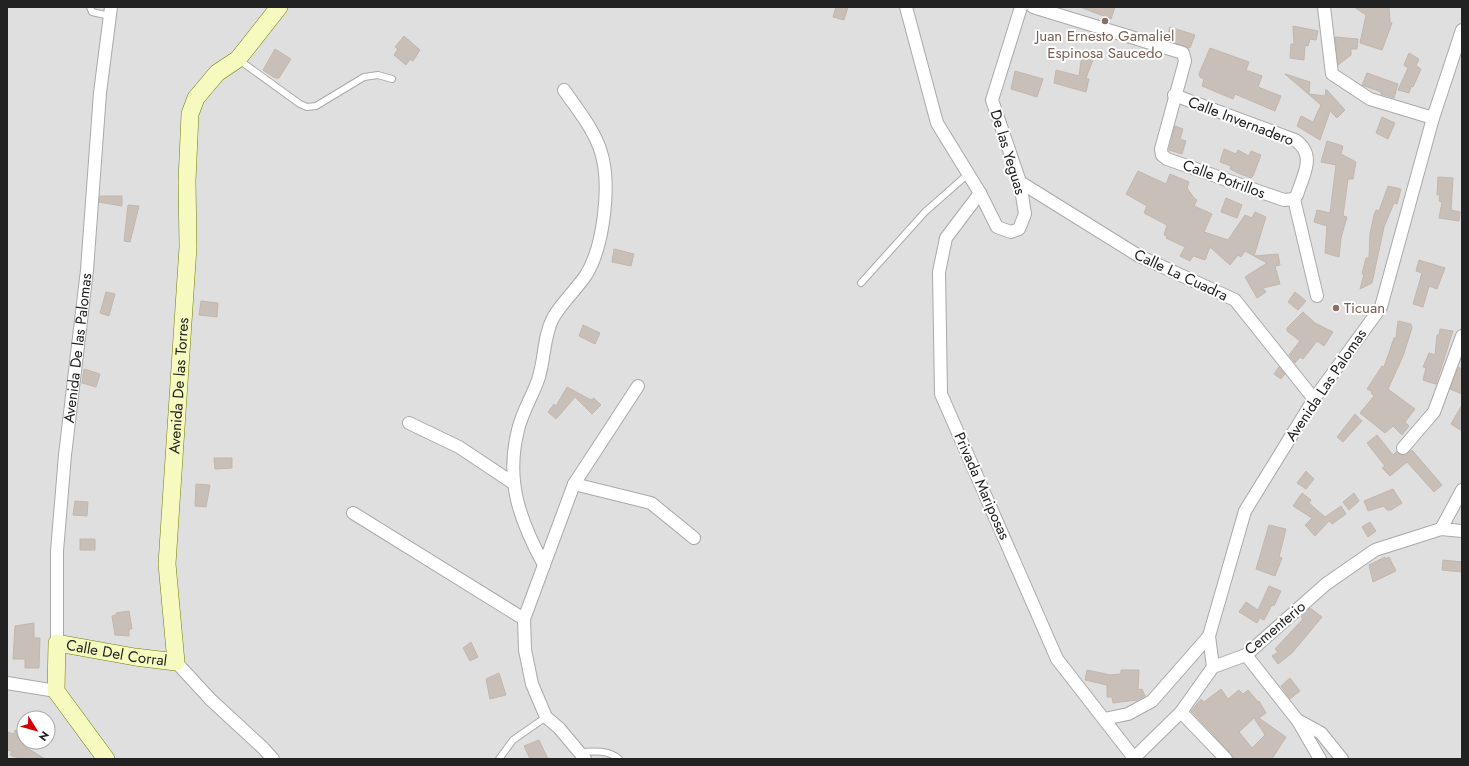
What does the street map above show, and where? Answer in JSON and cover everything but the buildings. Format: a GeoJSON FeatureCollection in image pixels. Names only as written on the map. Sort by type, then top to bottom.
{"type":"FeatureCollection","features":[{"type":"Feature","properties":{"kind":"street","name":"Avenida De las Torres"},"geometry":{"type":"LineString","coordinates":[[176,662],[167,564],[188,246],[187,181],[190,114],[196,98],[217,73],[238,59],[279,7]]}},
{"type":"Feature","properties":{"kind":"street"},"geometry":{"type":"LineString","coordinates":[[906,7],[937,124],[980,192]]}},
{"type":"Feature","properties":{"kind":"street","name":"De las Yeguas"},"geometry":{"type":"LineString","coordinates":[[980,192],[997,227],[1011,232],[1019,229],[1025,214],[1020,182],[992,100],[1021,7]]}},
{"type":"Feature","properties":{"kind":"street"},"geometry":{"type":"LineString","coordinates":[[1033,7],[1183,53],[1185,61],[1174,95]]}},
{"type":"Feature","properties":{"kind":"street"},"geometry":{"type":"LineString","coordinates":[[1324,7],[1332,74],[1370,99],[1433,118]]}},
{"type":"Feature","properties":{"kind":"street","name":"Avenida De las Palomas"},"geometry":{"type":"LineString","coordinates":[[56,691],[57,551],[65,455],[87,270],[100,93],[111,11]]}},
{"type":"Feature","properties":{"kind":"street","name":"Avenida Las Palomas"},"geometry":{"type":"LineString","coordinates":[[1213,668],[1208,636],[1245,511],[1314,399],[1381,307],[1433,118],[1462,30]]}},
{"type":"Feature","properties":{"kind":"street"},"geometry":{"type":"LineString","coordinates":[[544,565],[527,535],[513,483],[514,450],[518,429],[538,380],[543,361],[548,329],[560,308],[586,274],[595,254],[603,228],[604,173],[601,152],[594,137],[564,90]]}},
{"type":"Feature","properties":{"kind":"street","name":"Calle Invernadero"},"geometry":{"type":"LineString","coordinates":[[1174,95],[1295,140],[1305,149],[1308,156],[1297,195],[1294,199]]}},
{"type":"Feature","properties":{"kind":"street","name":"Calle Potrillos"},"geometry":{"type":"LineString","coordinates":[[1174,95],[1161,149],[1162,155],[1167,159],[1284,200],[1294,199]]}},
{"type":"Feature","properties":{"kind":"street","name":"Calle La Cuadra"},"geometry":{"type":"LineString","coordinates":[[1020,182],[1139,256],[1235,300],[1314,399]]}},
{"type":"Feature","properties":{"kind":"street","name":"Privada Mariposas"},"geometry":{"type":"LineString","coordinates":[[980,192],[946,238],[939,272],[941,394],[1057,659],[1133,758]]}},
{"type":"Feature","properties":{"kind":"street"},"geometry":{"type":"LineString","coordinates":[[1294,199],[1317,296]]}},
{"type":"Feature","properties":{"kind":"street"},"geometry":{"type":"LineString","coordinates":[[1403,448],[1434,412],[1462,336]]}},
{"type":"Feature","properties":{"kind":"street"},"geometry":{"type":"LineString","coordinates":[[583,755],[559,728],[546,718],[532,684],[525,650],[524,619],[574,484],[638,386]]}},
{"type":"Feature","properties":{"kind":"street"},"geometry":{"type":"LineString","coordinates":[[409,424],[459,447],[513,483]]}},
{"type":"Feature","properties":{"kind":"street"},"geometry":{"type":"LineString","coordinates":[[574,484],[651,503],[694,538]]}},
{"type":"Feature","properties":{"kind":"street"},"geometry":{"type":"LineString","coordinates":[[1461,494],[1441,528],[1462,531]]}},
{"type":"Feature","properties":{"kind":"street"},"geometry":{"type":"LineString","coordinates":[[353,513],[524,619]]}},
{"type":"Feature","properties":{"kind":"street","name":"Cementerio"},"geometry":{"type":"LineString","coordinates":[[1213,668],[1246,655],[1326,584],[1376,550],[1441,528]]}},
{"type":"Feature","properties":{"kind":"street"},"geometry":{"type":"LineString","coordinates":[[1104,719],[1128,714],[1152,701],[1208,636]]}},
{"type":"Feature","properties":{"kind":"street","name":"Calle Del Corral"},"geometry":{"type":"LineString","coordinates":[[57,643],[135,657],[176,662]]}},
{"type":"Feature","properties":{"kind":"street"},"geometry":{"type":"LineString","coordinates":[[1246,655],[1298,720],[1320,759]]}},
{"type":"Feature","properties":{"kind":"street"},"geometry":{"type":"LineString","coordinates":[[176,662],[210,699],[273,759]]}},
{"type":"Feature","properties":{"kind":"street"},"geometry":{"type":"LineString","coordinates":[[1133,758],[1181,712],[1213,668]]}},
{"type":"Feature","properties":{"kind":"street"},"geometry":{"type":"LineString","coordinates":[[7,684],[56,691],[106,759]]}},
{"type":"Feature","properties":{"kind":"street"},"geometry":{"type":"LineString","coordinates":[[1181,712],[1226,759]]}},
{"type":"Feature","properties":{"kind":"street"},"geometry":{"type":"LineString","coordinates":[[1298,720],[1321,733],[1342,759]]}},
{"type":"Feature","properties":{"kind":"lane"},"geometry":{"type":"LineString","coordinates":[[90,7],[92,12],[111,11]]}},
{"type":"Feature","properties":{"kind":"lane"},"geometry":{"type":"LineString","coordinates":[[238,59],[300,104],[307,107],[316,106],[364,77],[378,75],[392,79]]}},
{"type":"Feature","properties":{"kind":"lane"},"geometry":{"type":"LineString","coordinates":[[861,283],[925,212],[968,174]]}},
{"type":"Feature","properties":{"kind":"lane"},"geometry":{"type":"LineString","coordinates":[[499,759],[513,740],[546,718]]}},
{"type":"Feature","properties":{"kind":"lane"},"geometry":{"type":"LineString","coordinates":[[583,755],[598,751],[615,755],[619,759]]}},
{"type":"Feature","properties":{"kind":"shaded area"},"geometry":{"type":"Polygon","coordinates":[[[7,7],[1462,7],[1462,759],[7,759],[7,7]]]}},
{"type":"Feature","properties":{"kind":"place","name":"Juan Ernesto Gamaliel Espinosa Saucedo"},"geometry":{"type":"Point","coordinates":[1105,21]}},
{"type":"Feature","properties":{"kind":"place","name":"Ticuan"},"geometry":{"type":"Point","coordinates":[1336,308]}}]}
